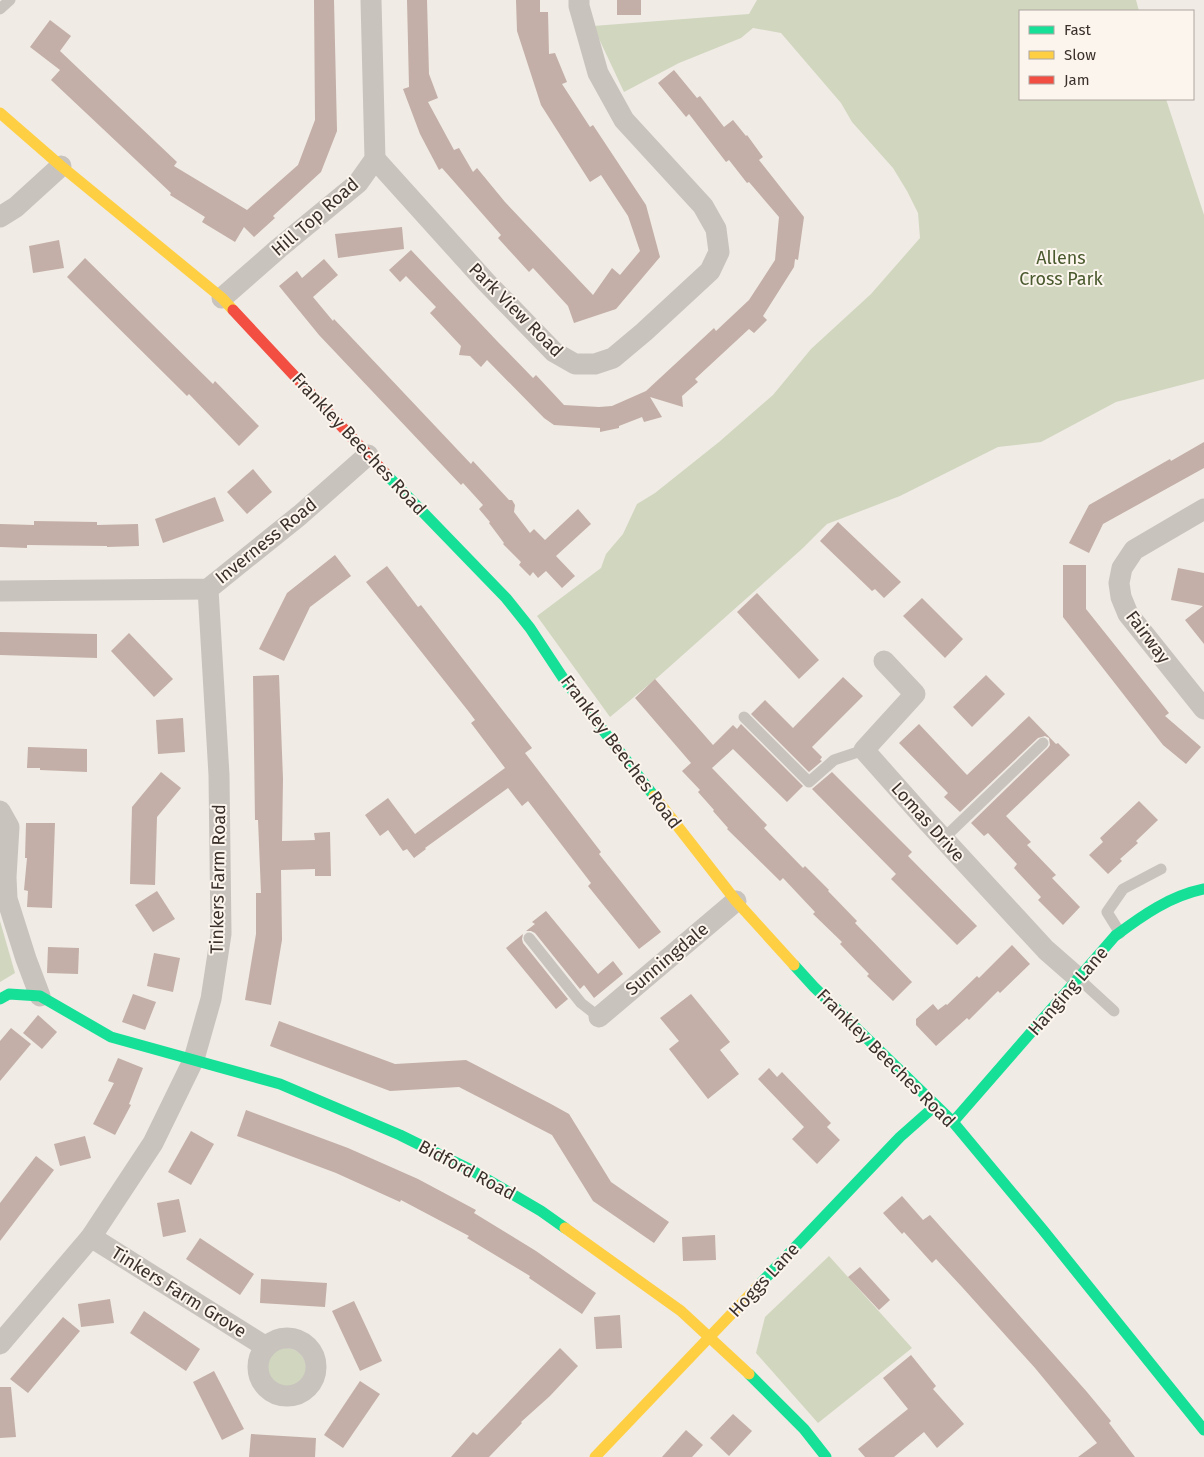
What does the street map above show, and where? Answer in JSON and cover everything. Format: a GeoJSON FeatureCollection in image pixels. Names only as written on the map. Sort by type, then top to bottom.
{"type":"FeatureCollection","features":[{"type":"Feature","properties":{"kind":"street"},"geometry":{"type":"LineString","coordinates":[[371,0],[375,159]]}},
{"type":"Feature","properties":{"kind":"street","name":"Park View Road"},"geometry":{"type":"LineString","coordinates":[[375,159],[486,282],[554,352],[574,364],[595,364],[613,358],[710,271],[719,252],[716,229],[702,206],[624,120],[598,73],[579,6],[579,0]]}},
{"type":"Feature","properties":{"kind":"street","name":"Frankley Beeches Road"},"geometry":{"type":"LineString","coordinates":[[0,112],[60,166],[222,298],[368,455],[506,598],[530,628],[565,681],[736,901],[814,986],[952,1122],[1043,1230],[1204,1430]]}},
{"type":"Feature","properties":{"kind":"street","name":"Hill Top Road"},"geometry":{"type":"LineString","coordinates":[[222,298],[358,183],[375,159]]}},
{"type":"Feature","properties":{"kind":"street"},"geometry":{"type":"LineString","coordinates":[[0,217],[16,207],[60,166]]}},
{"type":"Feature","properties":{"kind":"street","name":"Inverness Road"},"geometry":{"type":"LineString","coordinates":[[0,591],[208,590],[300,515],[368,455]]}},
{"type":"Feature","properties":{"kind":"street","name":"Fairway"},"geometry":{"type":"LineString","coordinates":[[1204,509],[1134,550],[1122,568],[1119,583],[1121,597],[1128,614],[1204,709]]}},
{"type":"Feature","properties":{"kind":"street","name":"Tinkers Farm Road"},"geometry":{"type":"LineString","coordinates":[[0,1344],[91,1237],[153,1143],[194,1059],[211,999],[221,934],[219,775],[208,590]]}},
{"type":"Feature","properties":{"kind":"street"},"geometry":{"type":"LineString","coordinates":[[864,750],[915,694],[884,661]]}},
{"type":"Feature","properties":{"kind":"street","name":"Lomas Drive"},"geometry":{"type":"LineString","coordinates":[[864,750],[1046,950],[1078,978]]}},
{"type":"Feature","properties":{"kind":"street"},"geometry":{"type":"LineString","coordinates":[[0,811],[9,827],[6,877],[7,899],[40,996],[9,994],[0,999]]}},
{"type":"Feature","properties":{"kind":"street","name":"Hanging Lane"},"geometry":{"type":"LineString","coordinates":[[952,1122],[1120,933],[1146,913],[1190,891],[1204,889]]}},
{"type":"Feature","properties":{"kind":"street","name":"Sunningdale"},"geometry":{"type":"LineString","coordinates":[[599,1017],[736,901]]}},
{"type":"Feature","properties":{"kind":"street","name":"Bidford Road"},"geometry":{"type":"LineString","coordinates":[[40,996],[112,1037],[280,1084],[400,1135],[471,1170],[541,1211],[681,1312],[711,1337],[804,1429],[826,1457]]}},
{"type":"Feature","properties":{"kind":"street","name":"Hoggs Lane"},"geometry":{"type":"LineString","coordinates":[[595,1457],[900,1137],[935,1106]]}},
{"type":"Feature","properties":{"kind":"street","name":"Tinkers Farm Grove"},"geometry":{"type":"LineString","coordinates":[[91,1237],[266,1347]]}},
{"type":"Feature","properties":{"kind":"lane"},"geometry":{"type":"LineString","coordinates":[[0,9],[10,0]]}},
{"type":"Feature","properties":{"kind":"lane"},"geometry":{"type":"LineString","coordinates":[[744,717],[809,782],[834,760],[864,750]]}},
{"type":"Feature","properties":{"kind":"lane"},"geometry":{"type":"LineString","coordinates":[[944,839],[1043,743]]}},
{"type":"Feature","properties":{"kind":"lane"},"geometry":{"type":"LineString","coordinates":[[1120,933],[1107,912],[1124,889],[1161,869]]}},
{"type":"Feature","properties":{"kind":"lane"},"geometry":{"type":"LineString","coordinates":[[529,938],[581,1002],[599,1017]]}},
{"type":"Feature","properties":{"kind":"lane"},"geometry":{"type":"LineString","coordinates":[[1078,978],[1114,1011]]}},
{"type":"Feature","properties":{"kind":"green space","name":"Allens Cross Park"},"geometry":{"type":"Polygon","coordinates":[[[757,0],[1136,0],[1139,10],[1019,10],[1019,100],[1166,100],[1204,215],[1204,379],[1116,402],[1041,442],[998,447],[900,496],[827,524],[803,548],[658,677],[610,717],[537,616],[601,568],[606,554],[623,534],[637,504],[655,493],[719,442],[773,395],[811,349],[871,294],[920,238],[918,213],[893,168],[852,122],[841,103],[781,33],[753,28],[741,38],[679,63],[624,92],[593,26],[749,14],[757,0]]]}},
{"type":"Feature","properties":{"kind":"green space"},"geometry":{"type":"Polygon","coordinates":[[[0,921],[15,973],[0,982],[0,921]]]}},
{"type":"Feature","properties":{"kind":"green space"},"geometry":{"type":"Polygon","coordinates":[[[829,1256],[912,1348],[818,1423],[756,1353],[765,1317],[829,1256]]]}},
{"type":"Feature","properties":{"kind":"green space"},"geometry":{"type":"Polygon","coordinates":[[[286,1348],[300,1354],[306,1368],[300,1382],[286,1388],[272,1382],[266,1368],[272,1354],[286,1348]]]}},
{"type":"Feature","properties":{"kind":"building"},"geometry":{"type":"Polygon","coordinates":[[[314,0],[334,0],[337,131],[321,172],[273,216],[275,218],[254,237],[244,227],[235,242],[202,222],[205,217],[170,195],[171,193],[51,80],[60,70],[30,47],[50,20],[71,36],[60,51],[177,162],[174,166],[247,210],[298,165],[315,120],[314,0]]]}},
{"type":"Feature","properties":{"kind":"building"},"geometry":{"type":"Polygon","coordinates":[[[407,0],[427,0],[429,74],[438,98],[428,102],[454,150],[459,148],[473,172],[477,168],[505,202],[593,295],[612,268],[620,275],[640,251],[628,216],[601,175],[590,182],[541,105],[517,31],[516,0],[540,0],[540,12],[548,12],[549,54],[555,53],[567,82],[562,84],[590,127],[593,125],[646,205],[660,257],[616,309],[574,323],[568,306],[533,268],[529,272],[498,238],[501,235],[442,168],[439,170],[420,134],[403,89],[409,87],[407,0]]]}},
{"type":"Feature","properties":{"kind":"building"},"geometry":{"type":"Polygon","coordinates":[[[617,0],[641,0],[641,15],[617,15],[617,0]]]}},
{"type":"Feature","properties":{"kind":"building"},"geometry":{"type":"Polygon","coordinates":[[[674,70],[697,98],[700,96],[724,127],[733,120],[747,135],[763,157],[759,160],[804,217],[798,260],[795,259],[794,267],[763,316],[767,320],[754,333],[749,329],[695,379],[698,382],[682,396],[683,407],[650,397],[662,417],[644,422],[642,417],[619,426],[619,428],[600,432],[600,428],[554,425],[544,418],[487,360],[481,367],[470,356],[459,355],[461,346],[430,313],[436,307],[406,276],[400,282],[389,270],[411,250],[533,378],[536,375],[564,405],[612,406],[646,391],[714,328],[716,331],[749,300],[775,260],[779,217],[749,182],[747,183],[729,160],[726,162],[689,114],[686,117],[658,83],[674,70]]]}},
{"type":"Feature","properties":{"kind":"building"},"geometry":{"type":"Polygon","coordinates":[[[402,227],[404,249],[338,258],[335,234],[402,227]]]}},
{"type":"Feature","properties":{"kind":"building"},"geometry":{"type":"Polygon","coordinates":[[[59,240],[64,268],[33,273],[29,246],[59,240]]]}},
{"type":"Feature","properties":{"kind":"building"},"geometry":{"type":"Polygon","coordinates":[[[85,258],[213,384],[215,381],[259,426],[239,446],[189,394],[187,396],[67,277],[85,258]]]}},
{"type":"Feature","properties":{"kind":"building"},"geometry":{"type":"Polygon","coordinates":[[[324,259],[338,275],[313,297],[333,321],[334,319],[471,464],[473,461],[509,500],[512,500],[515,505],[514,512],[530,533],[534,529],[545,540],[578,509],[591,524],[556,556],[575,576],[562,588],[546,571],[538,578],[533,572],[530,576],[519,565],[521,562],[503,544],[490,522],[479,509],[483,505],[463,483],[461,485],[319,335],[279,286],[297,271],[302,278],[324,259]]]}},
{"type":"Feature","properties":{"kind":"building"},"geometry":{"type":"Polygon","coordinates":[[[1204,442],[1204,468],[1103,524],[1089,553],[1069,543],[1089,505],[1204,442]]]}},
{"type":"Feature","properties":{"kind":"building"},"geometry":{"type":"Polygon","coordinates":[[[253,469],[272,492],[247,514],[227,492],[253,469]]]}},
{"type":"Feature","properties":{"kind":"building"},"geometry":{"type":"Polygon","coordinates":[[[215,497],[224,521],[163,543],[155,519],[215,497]]]}},
{"type":"Feature","properties":{"kind":"building"},"geometry":{"type":"Polygon","coordinates":[[[34,521],[97,522],[97,525],[138,524],[139,546],[27,545],[27,548],[0,547],[0,524],[34,525],[34,521]]]}},
{"type":"Feature","properties":{"kind":"building"},"geometry":{"type":"Polygon","coordinates":[[[838,522],[901,582],[884,598],[875,589],[872,591],[820,541],[838,522]]]}},
{"type":"Feature","properties":{"kind":"building"},"geometry":{"type":"Polygon","coordinates":[[[335,555],[351,576],[310,607],[284,661],[259,649],[287,593],[335,555]]]}},
{"type":"Feature","properties":{"kind":"building"},"geometry":{"type":"Polygon","coordinates":[[[1063,565],[1086,565],[1086,609],[1169,713],[1165,716],[1201,747],[1186,764],[1163,745],[1063,617],[1063,565]]]}},
{"type":"Feature","properties":{"kind":"building"},"geometry":{"type":"Polygon","coordinates":[[[387,566],[418,607],[421,605],[532,748],[525,753],[601,852],[599,854],[661,932],[639,949],[588,886],[591,883],[528,801],[522,806],[508,788],[414,858],[407,849],[403,851],[388,830],[380,836],[365,815],[388,798],[415,834],[505,768],[471,723],[475,720],[366,582],[387,566]]]}},
{"type":"Feature","properties":{"kind":"building"},"geometry":{"type":"Polygon","coordinates":[[[1178,568],[1204,573],[1204,644],[1185,620],[1203,606],[1171,600],[1178,568]]]}},
{"type":"Feature","properties":{"kind":"building"},"geometry":{"type":"Polygon","coordinates":[[[757,593],[819,660],[799,679],[737,612],[757,593]]]}},
{"type":"Feature","properties":{"kind":"building"},"geometry":{"type":"Polygon","coordinates":[[[922,598],[963,639],[945,658],[903,616],[922,598]]]}},
{"type":"Feature","properties":{"kind":"building"},"geometry":{"type":"Polygon","coordinates":[[[0,632],[97,634],[97,658],[0,655],[0,632]]]}},
{"type":"Feature","properties":{"kind":"building"},"geometry":{"type":"Polygon","coordinates":[[[129,633],[173,679],[154,697],[111,651],[129,633]]]}},
{"type":"Feature","properties":{"kind":"building"},"geometry":{"type":"Polygon","coordinates":[[[279,675],[283,779],[282,841],[315,840],[314,833],[330,832],[331,876],[315,876],[315,869],[281,870],[282,940],[271,1005],[245,1000],[256,934],[256,893],[261,893],[258,820],[255,820],[253,676],[279,675]]]}},
{"type":"Feature","properties":{"kind":"building"},"geometry":{"type":"Polygon","coordinates":[[[986,675],[1005,694],[972,727],[953,707],[986,675]]]}},
{"type":"Feature","properties":{"kind":"building"},"geometry":{"type":"Polygon","coordinates":[[[843,677],[863,696],[812,747],[822,757],[820,760],[822,761],[809,772],[751,714],[765,700],[793,728],[843,677]]]}},
{"type":"Feature","properties":{"kind":"building"},"geometry":{"type":"Polygon","coordinates":[[[655,679],[713,745],[733,725],[737,729],[741,724],[803,786],[787,802],[733,749],[712,768],[767,825],[764,828],[803,868],[805,866],[829,890],[857,921],[855,923],[912,982],[893,1001],[867,976],[869,974],[840,944],[842,942],[813,914],[815,912],[783,878],[780,881],[727,829],[698,792],[700,790],[682,771],[691,763],[635,698],[655,679]]]}},
{"type":"Feature","properties":{"kind":"building"},"geometry":{"type":"Polygon","coordinates":[[[1029,716],[1056,744],[1058,743],[1070,755],[1006,816],[1031,842],[1027,845],[1056,875],[1052,878],[1080,907],[1063,925],[1038,900],[1041,897],[1014,868],[1017,864],[988,833],[984,836],[971,823],[1048,748],[1050,745],[1049,738],[1045,736],[1038,738],[960,812],[944,797],[948,793],[899,743],[919,724],[967,775],[1029,716]]]}},
{"type":"Feature","properties":{"kind":"building"},"geometry":{"type":"Polygon","coordinates":[[[183,718],[185,752],[158,754],[156,720],[183,718]]]}},
{"type":"Feature","properties":{"kind":"building"},"geometry":{"type":"Polygon","coordinates":[[[28,747],[87,749],[87,772],[27,768],[28,747]]]}},
{"type":"Feature","properties":{"kind":"building"},"geometry":{"type":"Polygon","coordinates":[[[161,772],[181,788],[157,817],[155,885],[130,884],[132,807],[161,772]]]}},
{"type":"Feature","properties":{"kind":"building"},"geometry":{"type":"Polygon","coordinates":[[[832,772],[912,852],[908,856],[977,926],[957,945],[891,879],[896,874],[812,789],[832,772]]]}},
{"type":"Feature","properties":{"kind":"building"},"geometry":{"type":"Polygon","coordinates":[[[1139,801],[1158,820],[1136,841],[1138,843],[1120,859],[1122,861],[1108,874],[1089,855],[1103,842],[1100,838],[1139,801]]]}},
{"type":"Feature","properties":{"kind":"building"},"geometry":{"type":"Polygon","coordinates":[[[26,823],[55,823],[52,908],[27,907],[28,891],[24,890],[27,858],[25,858],[26,823]]]}},
{"type":"Feature","properties":{"kind":"building"},"geometry":{"type":"Polygon","coordinates":[[[157,891],[175,919],[153,932],[135,905],[157,891]]]}},
{"type":"Feature","properties":{"kind":"building"},"geometry":{"type":"Polygon","coordinates":[[[546,911],[598,974],[613,961],[623,974],[594,998],[584,985],[580,989],[535,933],[526,931],[535,924],[532,922],[546,911]]]}},
{"type":"Feature","properties":{"kind":"building"},"geometry":{"type":"Polygon","coordinates":[[[523,934],[523,943],[568,999],[556,1009],[506,948],[523,934]]]}},
{"type":"Feature","properties":{"kind":"building"},"geometry":{"type":"Polygon","coordinates":[[[1012,945],[1030,964],[1000,993],[998,991],[969,1020],[967,1018],[936,1046],[916,1025],[916,1019],[933,1004],[938,1010],[947,1005],[977,976],[979,978],[1012,945]]]}},
{"type":"Feature","properties":{"kind":"building"},"geometry":{"type":"Polygon","coordinates":[[[48,947],[79,948],[78,974],[47,973],[48,947]]]}},
{"type":"Feature","properties":{"kind":"building"},"geometry":{"type":"Polygon","coordinates":[[[154,953],[180,958],[173,992],[147,986],[154,953]]]}},
{"type":"Feature","properties":{"kind":"building"},"geometry":{"type":"Polygon","coordinates":[[[133,994],[156,1002],[145,1030],[122,1022],[133,994]]]}},
{"type":"Feature","properties":{"kind":"building"},"geometry":{"type":"Polygon","coordinates":[[[691,994],[730,1042],[720,1050],[739,1074],[708,1099],[669,1049],[679,1041],[660,1018],[691,994]]]}},
{"type":"Feature","properties":{"kind":"building"},"geometry":{"type":"Polygon","coordinates":[[[38,1015],[57,1032],[42,1049],[23,1033],[38,1015]]]}},
{"type":"Feature","properties":{"kind":"building"},"geometry":{"type":"Polygon","coordinates":[[[279,1021],[395,1064],[466,1060],[569,1114],[611,1182],[669,1222],[654,1243],[593,1201],[552,1135],[459,1087],[390,1091],[270,1046],[279,1021]]]}},
{"type":"Feature","properties":{"kind":"building"},"geometry":{"type":"Polygon","coordinates":[[[11,1028],[31,1044],[0,1081],[0,1041],[11,1028]]]}},
{"type":"Feature","properties":{"kind":"building"},"geometry":{"type":"Polygon","coordinates":[[[118,1058],[143,1068],[129,1104],[131,1105],[115,1135],[93,1124],[114,1083],[108,1081],[118,1058]]]}},
{"type":"Feature","properties":{"kind":"building"},"geometry":{"type":"Polygon","coordinates":[[[769,1068],[777,1077],[782,1072],[831,1123],[827,1127],[840,1140],[817,1164],[792,1139],[804,1127],[758,1079],[769,1068]]]}},
{"type":"Feature","properties":{"kind":"building"},"geometry":{"type":"Polygon","coordinates":[[[246,1110],[348,1148],[418,1179],[476,1210],[474,1213],[536,1251],[596,1293],[582,1314],[529,1278],[530,1276],[467,1238],[469,1236],[401,1200],[400,1202],[336,1173],[237,1136],[246,1110]]]}},
{"type":"Feature","properties":{"kind":"building"},"geometry":{"type":"Polygon","coordinates":[[[191,1131],[214,1144],[191,1185],[168,1172],[191,1131]]]}},
{"type":"Feature","properties":{"kind":"building"},"geometry":{"type":"Polygon","coordinates":[[[85,1136],[91,1158],[60,1166],[54,1144],[85,1136]]]}},
{"type":"Feature","properties":{"kind":"building"},"geometry":{"type":"Polygon","coordinates":[[[36,1156],[54,1170],[0,1241],[0,1203],[36,1156]]]}},
{"type":"Feature","properties":{"kind":"building"},"geometry":{"type":"Polygon","coordinates":[[[902,1196],[923,1220],[930,1215],[980,1271],[1087,1392],[1111,1421],[1109,1423],[1135,1457],[1078,1457],[1097,1443],[1035,1368],[936,1259],[932,1263],[904,1232],[902,1234],[883,1213],[902,1196]]]}},
{"type":"Feature","properties":{"kind":"building"},"geometry":{"type":"Polygon","coordinates":[[[179,1199],[186,1232],[163,1237],[157,1203],[179,1199]]]}},
{"type":"Feature","properties":{"kind":"building"},"geometry":{"type":"Polygon","coordinates":[[[715,1235],[716,1260],[683,1261],[682,1237],[715,1235]]]}},
{"type":"Feature","properties":{"kind":"building"},"geometry":{"type":"Polygon","coordinates":[[[200,1238],[254,1274],[240,1295],[186,1259],[200,1238]]]}},
{"type":"Feature","properties":{"kind":"building"},"geometry":{"type":"Polygon","coordinates":[[[860,1267],[890,1300],[879,1310],[848,1277],[860,1267]]]}},
{"type":"Feature","properties":{"kind":"building"},"geometry":{"type":"Polygon","coordinates":[[[261,1279],[327,1283],[325,1307],[260,1303],[261,1279]]]}},
{"type":"Feature","properties":{"kind":"building"},"geometry":{"type":"Polygon","coordinates":[[[110,1299],[114,1323],[81,1327],[78,1304],[110,1299]]]}},
{"type":"Feature","properties":{"kind":"building"},"geometry":{"type":"Polygon","coordinates":[[[354,1301],[382,1361],[360,1371],[332,1311],[354,1301]]]}},
{"type":"Feature","properties":{"kind":"building"},"geometry":{"type":"Polygon","coordinates":[[[144,1311],[200,1349],[186,1371],[130,1333],[144,1311]]]}},
{"type":"Feature","properties":{"kind":"building"},"geometry":{"type":"Polygon","coordinates":[[[620,1315],[622,1348],[596,1349],[594,1317],[620,1315]]]}},
{"type":"Feature","properties":{"kind":"building"},"geometry":{"type":"Polygon","coordinates":[[[63,1317],[80,1331],[28,1393],[10,1379],[63,1317]]]}},
{"type":"Feature","properties":{"kind":"building"},"geometry":{"type":"Polygon","coordinates":[[[560,1348],[578,1366],[550,1396],[521,1422],[489,1457],[451,1457],[473,1432],[477,1435],[560,1348]]]}},
{"type":"Feature","properties":{"kind":"building"},"geometry":{"type":"Polygon","coordinates":[[[911,1355],[936,1386],[933,1389],[964,1424],[937,1448],[924,1432],[894,1457],[865,1457],[858,1449],[908,1409],[883,1378],[911,1355]]]}},
{"type":"Feature","properties":{"kind":"building"},"geometry":{"type":"Polygon","coordinates":[[[214,1371],[244,1429],[222,1440],[193,1382],[214,1371]]]}},
{"type":"Feature","properties":{"kind":"building"},"geometry":{"type":"Polygon","coordinates":[[[360,1381],[380,1394],[343,1448],[324,1435],[360,1381]]]}},
{"type":"Feature","properties":{"kind":"building"},"geometry":{"type":"Polygon","coordinates":[[[0,1387],[11,1387],[16,1437],[0,1438],[0,1387]]]}},
{"type":"Feature","properties":{"kind":"building"},"geometry":{"type":"Polygon","coordinates":[[[733,1414],[752,1431],[729,1456],[710,1438],[733,1414]]]}},
{"type":"Feature","properties":{"kind":"building"},"geometry":{"type":"Polygon","coordinates":[[[686,1430],[703,1445],[692,1457],[662,1457],[686,1430]]]}},
{"type":"Feature","properties":{"kind":"building"},"geometry":{"type":"Polygon","coordinates":[[[251,1434],[316,1438],[315,1457],[249,1457],[251,1434]]]}},
{"type":"Feature","properties":{"kind":"traffic: fast"},"geometry":{"type":"LineString","coordinates":[[385,473],[506,598],[530,628],[565,681],[654,796]]}},
{"type":"Feature","properties":{"kind":"traffic: fast"},"geometry":{"type":"LineString","coordinates":[[953,1122],[1115,936],[1168,901],[1204,889]]}},
{"type":"Feature","properties":{"kind":"traffic: fast"},"geometry":{"type":"LineString","coordinates":[[794,965],[814,987],[953,1122],[1043,1230],[1204,1430]]}},
{"type":"Feature","properties":{"kind":"traffic: fast"},"geometry":{"type":"LineString","coordinates":[[0,999],[9,994],[40,996],[111,1037],[280,1084],[400,1135],[471,1170],[541,1211],[565,1228]]}},
{"type":"Feature","properties":{"kind":"traffic: fast"},"geometry":{"type":"LineString","coordinates":[[760,1284],[900,1137],[935,1106]]}},
{"type":"Feature","properties":{"kind":"traffic: fast"},"geometry":{"type":"LineString","coordinates":[[749,1374],[804,1429],[826,1457]]}},
{"type":"Feature","properties":{"kind":"traffic: slow"},"geometry":{"type":"LineString","coordinates":[[0,113],[61,166],[222,298],[233,310]]}},
{"type":"Feature","properties":{"kind":"traffic: slow"},"geometry":{"type":"LineString","coordinates":[[654,796],[736,901],[794,965]]}},
{"type":"Feature","properties":{"kind":"traffic: slow"},"geometry":{"type":"LineString","coordinates":[[565,1228],[681,1311],[749,1374]]}},
{"type":"Feature","properties":{"kind":"traffic: slow"},"geometry":{"type":"LineString","coordinates":[[595,1457],[760,1284]]}},
{"type":"Feature","properties":{"kind":"traffic: jam"},"geometry":{"type":"LineString","coordinates":[[233,310],[385,473]]}}]}
